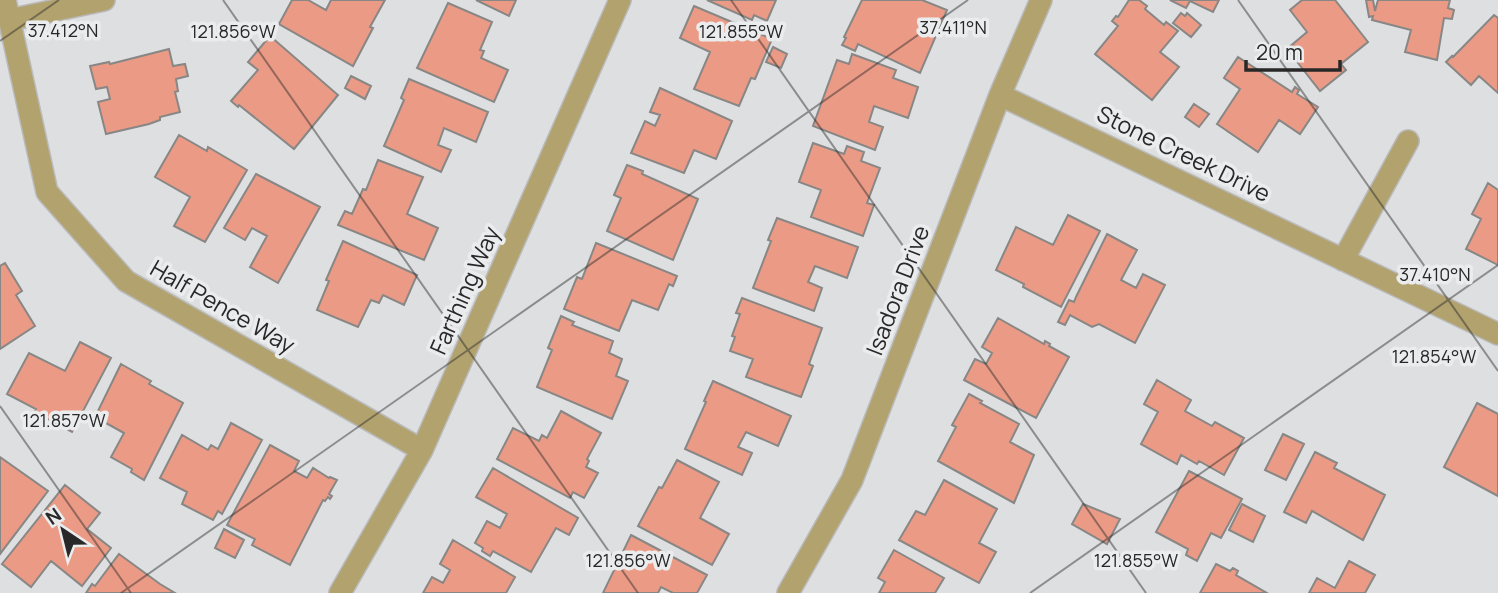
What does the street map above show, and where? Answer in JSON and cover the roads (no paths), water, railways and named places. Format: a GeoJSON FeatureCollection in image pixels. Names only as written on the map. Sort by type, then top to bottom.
{"type":"FeatureCollection","features":[{"type":"Feature","properties":{"kind":"street"},"geometry":{"type":"LineString","coordinates":[[7,10],[104,0]]}},
{"type":"Feature","properties":{"kind":"street","name":"Farthing Way"},"geometry":{"type":"LineString","coordinates":[[340,593],[422,450],[620,0]]}},
{"type":"Feature","properties":{"kind":"street","name":"Isadora Drive"},"geometry":{"type":"LineString","coordinates":[[788,593],[852,480],[1000,96],[1041,0]]}},
{"type":"Feature","properties":{"kind":"street","name":"Half Pence Way"},"geometry":{"type":"LineString","coordinates":[[7,10],[47,192],[126,281],[422,450]]}},
{"type":"Feature","properties":{"kind":"street","name":"Stone Creek Drive"},"geometry":{"type":"LineString","coordinates":[[1000,96],[1498,334]]}},
{"type":"Feature","properties":{"kind":"street"},"geometry":{"type":"LineString","coordinates":[[1343,260],[1408,141]]}}]}
